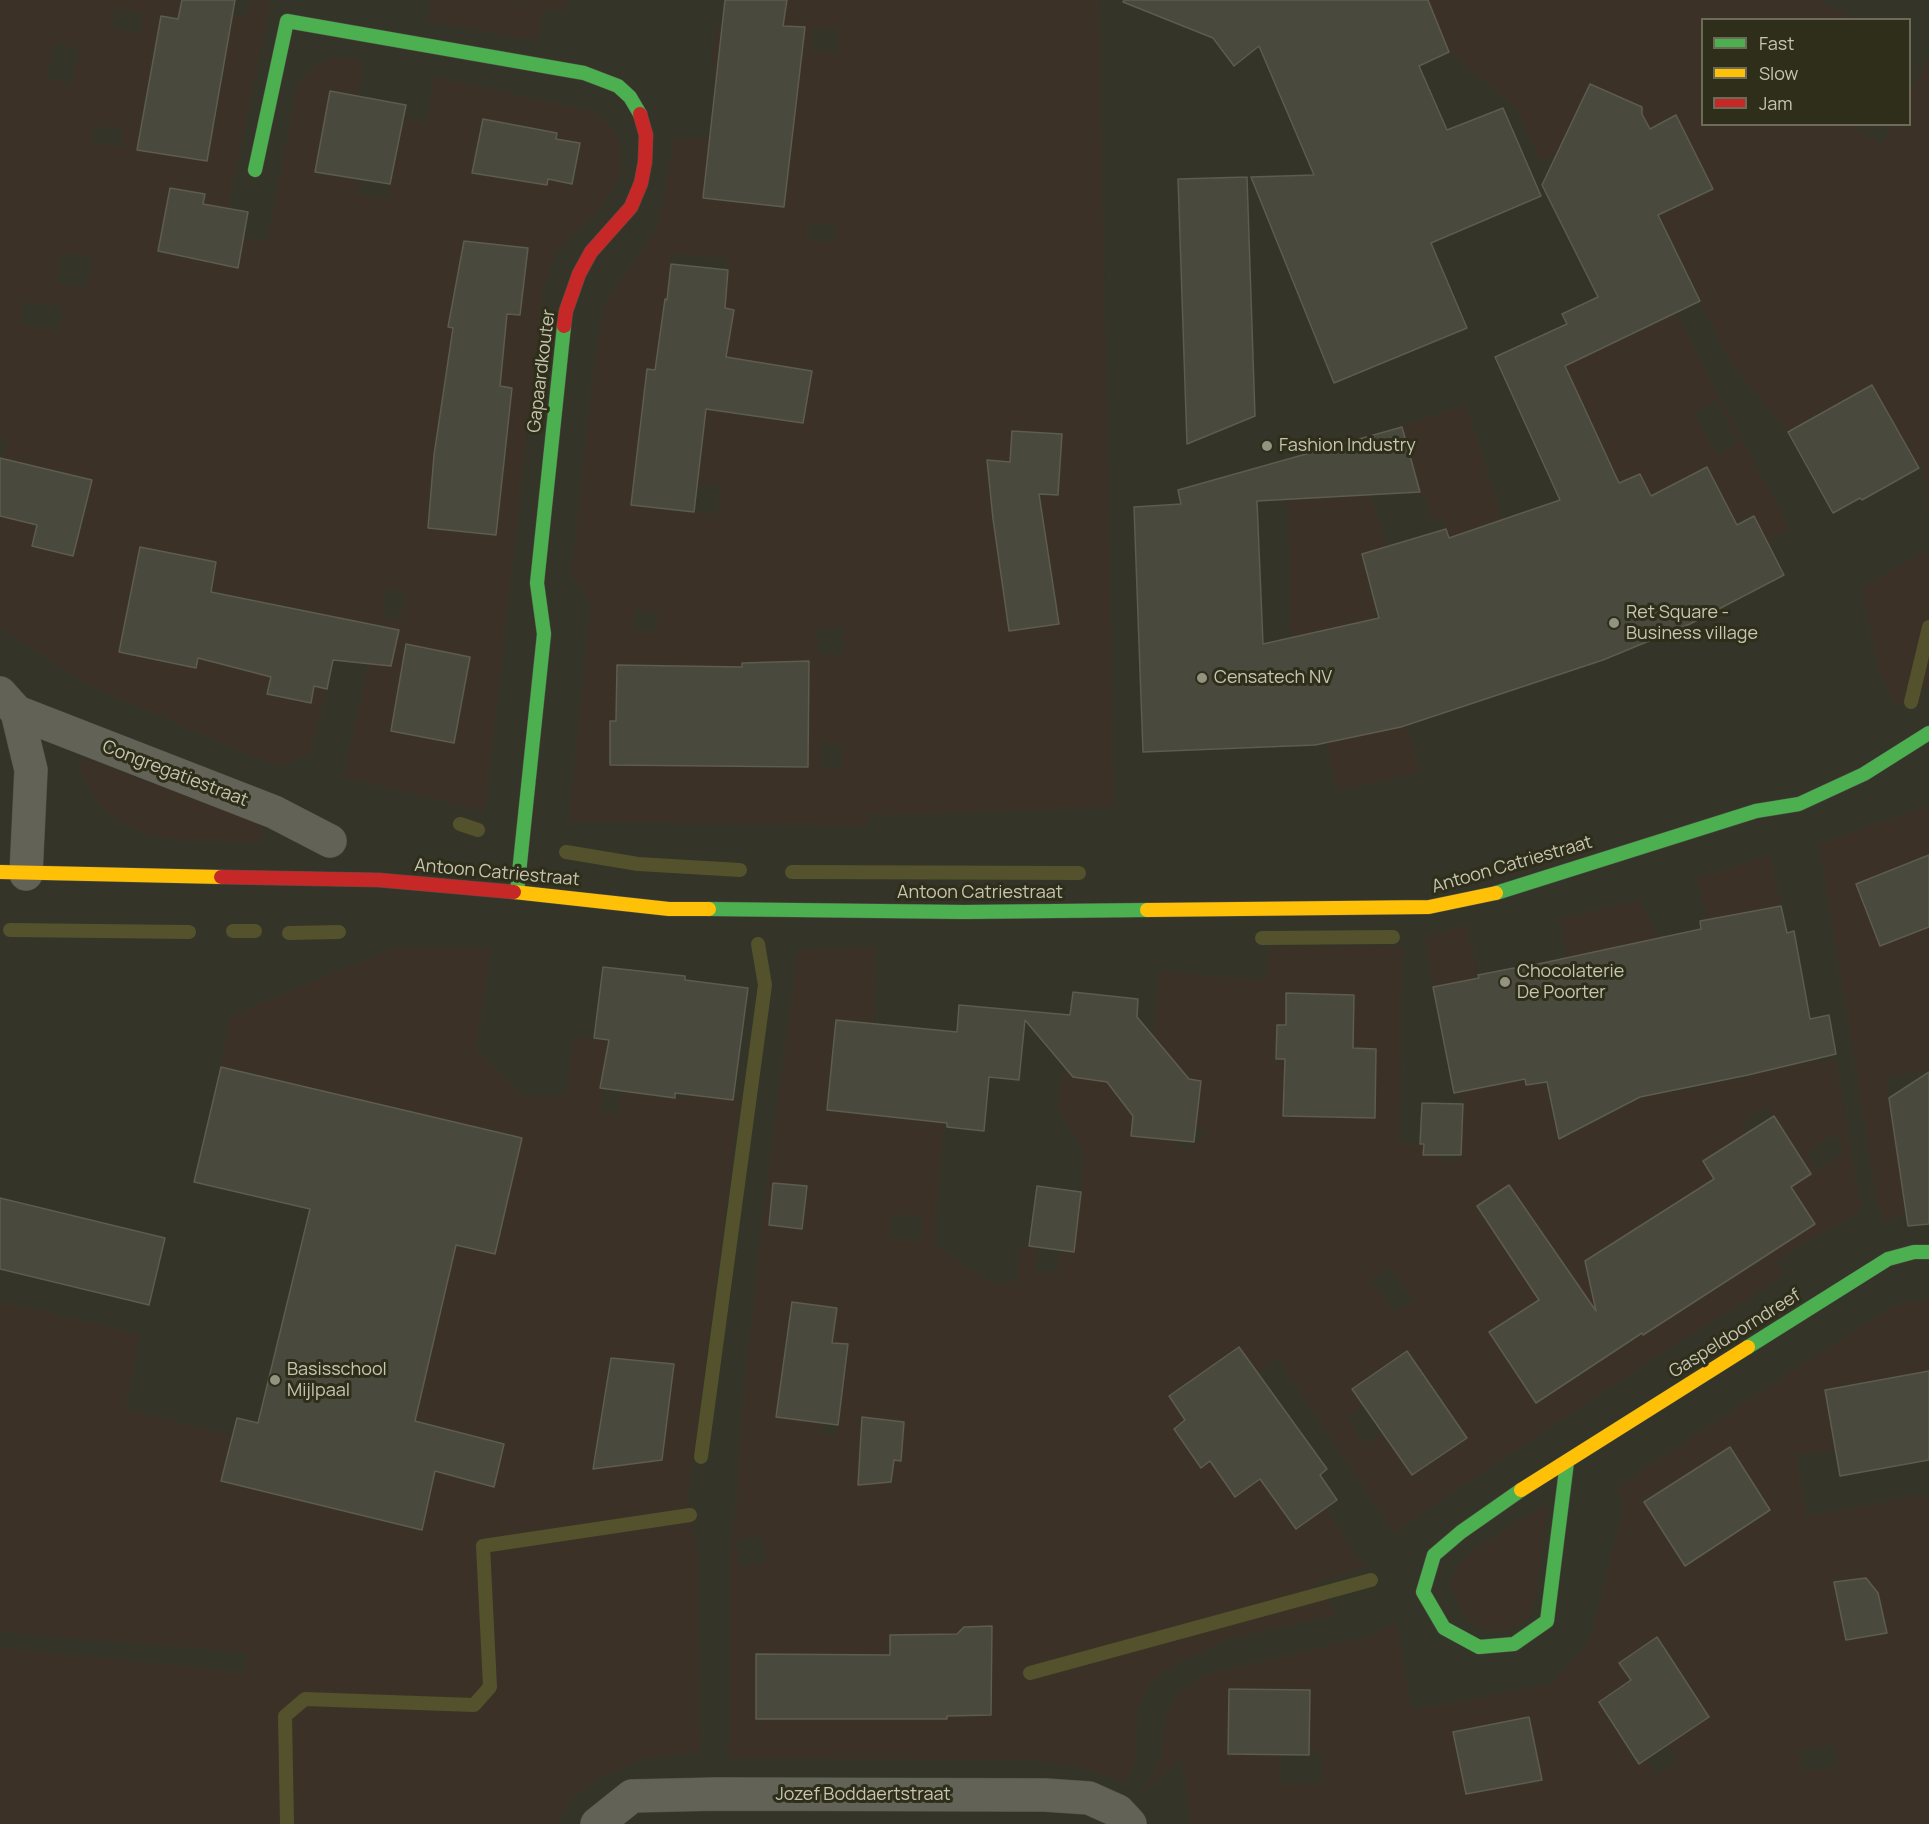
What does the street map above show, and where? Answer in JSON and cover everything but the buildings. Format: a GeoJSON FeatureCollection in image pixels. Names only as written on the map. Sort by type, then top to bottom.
{"type":"FeatureCollection","features":[{"type":"Feature","properties":{"kind":"street","name":"Gapaardkouter"},"geometry":{"type":"LineString","coordinates":[[255,170],[286,21],[584,73],[618,86],[630,97],[643,119],[646,135],[645,162],[631,207],[591,252],[579,274],[566,311],[537,583],[544,634],[517,892]]}},
{"type":"Feature","properties":{"kind":"street","name":"Congregatiestraat"},"geometry":{"type":"LineString","coordinates":[[8,703],[274,812],[330,841]]}},
{"type":"Feature","properties":{"kind":"street","name":"Congregatiestraat"},"geometry":{"type":"LineString","coordinates":[[8,703],[31,770],[13,873]]}},
{"type":"Feature","properties":{"kind":"street","name":"Antoon Catriestraat"},"geometry":{"type":"LineString","coordinates":[[13,873],[379,880],[681,909],[964,912],[1429,907],[1488,895],[1756,811],[1799,804],[1864,774],[1929,733]]}},
{"type":"Feature","properties":{"kind":"street","name":"Gaspeldoorndreef"},"geometry":{"type":"LineString","coordinates":[[1567,1462],[1547,1621],[1514,1644],[1479,1647],[1444,1628],[1423,1592],[1434,1555],[1461,1532],[1567,1462],[1888,1259],[1914,1252],[1929,1252]]}},
{"type":"Feature","properties":{"kind":"street","name":"Jozef Boddaertstraat"},"geometry":{"type":"LineString","coordinates":[[597,1824],[632,1796],[717,1794],[1033,1795],[1089,1798],[1118,1811],[1130,1824]]}},
{"type":"Feature","properties":{"kind":"shaded area"},"geometry":{"type":"Polygon","coordinates":[[[0,0],[182,0],[177,25],[229,34],[233,14],[247,16],[250,0],[271,0],[228,209],[203,204],[205,194],[170,188],[159,251],[237,268],[243,237],[267,242],[297,86],[310,69],[330,57],[363,61],[358,96],[330,91],[315,172],[360,179],[357,193],[387,199],[403,118],[428,121],[434,77],[592,111],[608,122],[619,139],[621,165],[614,188],[597,213],[579,227],[553,258],[543,288],[485,811],[343,777],[376,631],[341,618],[272,604],[258,673],[271,677],[267,694],[311,703],[314,686],[327,689],[311,753],[278,766],[83,682],[0,627],[0,516],[37,525],[32,546],[73,556],[92,480],[3,458],[7,440],[0,438],[0,0]],[[115,8],[112,28],[140,33],[143,13],[115,8]],[[55,43],[46,78],[71,84],[80,49],[55,43]],[[152,68],[212,125],[214,125],[222,81],[152,68]],[[483,119],[472,173],[546,185],[548,180],[572,184],[580,143],[556,139],[557,133],[483,119]],[[93,125],[91,143],[121,147],[123,130],[93,125]],[[464,241],[505,334],[507,314],[520,315],[523,294],[520,292],[522,273],[526,273],[528,248],[464,241]],[[61,253],[57,283],[86,288],[93,257],[61,253]],[[23,302],[20,325],[61,329],[62,306],[23,302]],[[445,381],[434,455],[428,527],[496,535],[512,388],[445,381]],[[140,547],[119,652],[196,668],[216,563],[140,547]],[[386,588],[382,618],[400,621],[407,591],[386,588]],[[406,645],[391,731],[454,742],[470,657],[406,645]]]}},
{"type":"Feature","properties":{"kind":"shaded area"},"geometry":{"type":"Polygon","coordinates":[[[432,0],[506,0],[520,3],[520,0],[568,0],[566,11],[544,9],[538,41],[428,21],[432,0]]]}},
{"type":"Feature","properties":{"kind":"shaded area"},"geometry":{"type":"Polygon","coordinates":[[[787,0],[1099,0],[1114,807],[868,814],[868,826],[569,821],[591,603],[571,575],[594,366],[606,301],[658,228],[675,137],[709,140],[703,198],[783,207],[797,95],[715,86],[712,52],[719,23],[781,35],[787,0]],[[813,28],[811,50],[837,52],[840,30],[813,28]],[[811,222],[807,240],[835,243],[837,226],[811,222]],[[672,253],[667,300],[664,299],[662,320],[731,328],[734,310],[725,308],[729,259],[672,253]],[[781,366],[803,422],[812,371],[781,366]],[[647,369],[631,505],[718,514],[721,485],[698,483],[707,405],[723,376],[647,369]],[[635,609],[632,629],[656,632],[658,612],[635,609]],[[817,627],[818,654],[843,655],[844,628],[817,627]],[[771,662],[742,663],[741,766],[808,767],[809,676],[773,676],[771,662]],[[617,665],[616,721],[610,721],[610,765],[676,766],[676,666],[617,665]],[[819,744],[819,767],[842,767],[842,744],[819,744]]]}},
{"type":"Feature","properties":{"kind":"shaded area"},"geometry":{"type":"Polygon","coordinates":[[[1428,0],[1818,0],[1852,18],[1701,18],[1701,126],[1858,126],[1856,130],[1883,144],[1892,126],[1911,126],[1911,91],[1929,56],[1929,518],[1923,465],[1919,468],[1873,385],[1788,432],[1732,365],[1658,215],[1712,189],[1676,116],[1650,129],[1640,109],[1590,84],[1565,137],[1570,148],[1540,161],[1516,107],[1449,52],[1428,0]]]}},
{"type":"Feature","properties":{"kind":"shaded area"},"geometry":{"type":"Polygon","coordinates":[[[1676,313],[1790,530],[1767,541],[1754,516],[1735,521],[1651,496],[1640,474],[1619,483],[1565,366],[1676,313]],[[1716,400],[1693,413],[1717,455],[1739,442],[1716,400]]]}},
{"type":"Feature","properties":{"kind":"shaded area"},"geometry":{"type":"Polygon","coordinates":[[[1466,404],[1504,525],[1494,522],[1473,529],[1450,542],[1443,518],[1432,521],[1425,495],[1421,496],[1402,427],[1466,404]]]}},
{"type":"Feature","properties":{"kind":"shaded area"},"geometry":{"type":"Polygon","coordinates":[[[1356,442],[1386,547],[1362,555],[1373,597],[1400,608],[1363,621],[1291,637],[1287,463],[1356,442]]]}},
{"type":"Feature","properties":{"kind":"shaded area"},"geometry":{"type":"Polygon","coordinates":[[[1929,550],[1929,686],[1896,706],[1880,673],[1861,587],[1929,550]]]}},
{"type":"Feature","properties":{"kind":"shaded area"},"geometry":{"type":"Polygon","coordinates":[[[1408,726],[1420,772],[1337,791],[1326,743],[1408,726]]]}},
{"type":"Feature","properties":{"kind":"shaded area"},"geometry":{"type":"Polygon","coordinates":[[[84,759],[261,823],[265,829],[261,839],[257,842],[182,840],[146,835],[123,823],[101,807],[81,774],[79,766],[84,759]]]}},
{"type":"Feature","properties":{"kind":"shaded area"},"geometry":{"type":"Polygon","coordinates":[[[1929,805],[1929,855],[1856,884],[1881,946],[1929,927],[1929,1070],[1886,1077],[1899,1164],[1929,1207],[1885,1220],[1878,1206],[1819,844],[1929,805]]]}},
{"type":"Feature","properties":{"kind":"shaded area"},"geometry":{"type":"Polygon","coordinates":[[[1770,855],[1781,906],[1708,919],[1696,878],[1770,855]]]}},
{"type":"Feature","properties":{"kind":"shaded area"},"geometry":{"type":"Polygon","coordinates":[[[1640,900],[1658,939],[1568,958],[1559,919],[1640,900]]]}},
{"type":"Feature","properties":{"kind":"shaded area"},"geometry":{"type":"Polygon","coordinates":[[[1466,925],[1479,978],[1433,987],[1426,937],[1466,925]]]}},
{"type":"Feature","properties":{"kind":"shaded area"},"geometry":{"type":"Polygon","coordinates":[[[1402,946],[1399,1143],[1424,1144],[1423,1154],[1440,1155],[1440,1160],[1456,1161],[1463,1104],[1459,1075],[1496,1066],[1500,1084],[1525,1079],[1527,1085],[1535,1084],[1549,1088],[1560,1141],[1618,1108],[1610,1075],[1665,1091],[1666,1094],[1747,1077],[1745,1074],[1798,1062],[1801,1066],[1835,1058],[1861,1210],[1776,1261],[1785,1275],[1632,1372],[1422,1513],[1395,1534],[1278,1358],[1258,1373],[1239,1347],[1169,1396],[1185,1420],[1174,1430],[1201,1468],[1210,1461],[1236,1497],[1275,1467],[1296,1529],[1325,1509],[1365,1567],[1313,1584],[1337,1614],[1229,1639],[1166,1669],[1149,1683],[1138,1705],[1135,1761],[1126,1782],[1077,1766],[1035,1760],[729,1758],[729,1560],[737,1498],[741,1417],[761,1233],[798,950],[876,947],[874,1023],[836,1020],[827,1110],[911,1119],[920,1028],[951,1037],[934,1245],[990,1283],[1017,1282],[1021,1246],[1038,1247],[1035,1272],[1057,1274],[1061,1250],[1074,1251],[1085,1153],[1058,1108],[1064,1066],[1073,1077],[1091,1080],[1099,1073],[1124,1103],[1175,1140],[1184,1152],[1205,1136],[1196,1124],[1175,1077],[1153,1037],[1160,971],[1265,981],[1270,947],[1402,946]],[[1287,993],[1286,1025],[1277,1025],[1276,1058],[1285,1059],[1284,1116],[1375,1118],[1376,1049],[1353,1048],[1287,993]],[[1767,1106],[1742,1122],[1749,1132],[1703,1161],[1764,1256],[1815,1223],[1780,1170],[1800,1157],[1767,1106]],[[1838,1132],[1806,1153],[1817,1170],[1842,1154],[1838,1132]],[[774,1183],[769,1225],[802,1229],[807,1186],[774,1183]],[[891,1214],[889,1238],[920,1241],[922,1216],[891,1214]],[[1661,1214],[1593,1257],[1643,1335],[1711,1292],[1661,1214]],[[1388,1266],[1370,1280],[1395,1313],[1413,1299],[1388,1266]],[[1550,1292],[1489,1332],[1524,1380],[1550,1292]],[[792,1302],[777,1417],[822,1423],[821,1433],[837,1435],[848,1344],[832,1343],[837,1308],[792,1302]],[[1407,1351],[1352,1388],[1364,1406],[1347,1418],[1364,1444],[1382,1433],[1411,1475],[1466,1438],[1407,1351]],[[883,1420],[858,1484],[891,1482],[894,1460],[901,1461],[904,1422],[883,1420]],[[764,1537],[737,1539],[739,1566],[765,1564],[764,1537]],[[986,1626],[964,1627],[959,1632],[959,1646],[930,1634],[891,1635],[890,1719],[946,1719],[947,1716],[991,1715],[992,1646],[990,1631],[986,1626]]]}},
{"type":"Feature","properties":{"kind":"shaded area"},"geometry":{"type":"Polygon","coordinates":[[[397,947],[491,948],[476,1049],[524,1097],[567,1096],[574,1037],[609,1040],[600,1087],[603,1088],[600,1112],[618,1115],[623,1091],[675,1098],[696,1096],[740,1101],[688,1498],[698,1555],[700,1752],[642,1759],[596,1779],[570,1801],[556,1824],[0,1824],[0,1648],[244,1672],[247,1652],[0,1632],[0,1301],[140,1335],[125,1409],[232,1436],[221,1481],[422,1529],[435,1471],[504,1444],[415,1421],[443,1303],[400,1293],[413,1235],[495,1254],[522,1139],[221,1067],[230,1016],[397,947]]]}},
{"type":"Feature","properties":{"kind":"shaded area"},"geometry":{"type":"Polygon","coordinates":[[[1929,1298],[1929,1371],[1825,1390],[1836,1450],[1796,1455],[1807,1516],[1929,1494],[1929,1824],[1189,1824],[1190,1810],[1181,1758],[1141,1796],[1161,1758],[1167,1713],[1178,1695],[1204,1675],[1371,1636],[1396,1622],[1411,1710],[1550,1685],[1590,1641],[1625,1503],[1616,1488],[1893,1306],[1929,1298]],[[1730,1447],[1644,1502],[1685,1565],[1770,1510],[1730,1447]],[[1620,1663],[1631,1680],[1599,1703],[1638,1764],[1646,1759],[1656,1775],[1678,1760],[1668,1743],[1708,1717],[1620,1663]],[[1229,1690],[1228,1754],[1280,1755],[1280,1783],[1323,1784],[1323,1753],[1309,1753],[1310,1691],[1229,1690]],[[1529,1717],[1453,1732],[1466,1794],[1542,1780],[1529,1717]],[[1834,1744],[1798,1750],[1803,1772],[1838,1767],[1834,1744]]]}},
{"type":"Feature","properties":{"kind":"shaded area"},"geometry":{"type":"Polygon","coordinates":[[[1547,1504],[1537,1591],[1530,1617],[1511,1629],[1494,1632],[1473,1624],[1463,1612],[1451,1585],[1458,1565],[1477,1547],[1547,1504]]]}},
{"type":"Feature","properties":{"kind":"waterway"},"geometry":{"type":"LineString","coordinates":[[1911,702],[1929,627]]}},
{"type":"Feature","properties":{"kind":"waterway"},"geometry":{"type":"LineString","coordinates":[[460,824],[478,830]]}},
{"type":"Feature","properties":{"kind":"waterway"},"geometry":{"type":"LineString","coordinates":[[566,852],[638,864],[740,870]]}},
{"type":"Feature","properties":{"kind":"waterway"},"geometry":{"type":"LineString","coordinates":[[792,872],[1079,873]]}},
{"type":"Feature","properties":{"kind":"waterway"},"geometry":{"type":"LineString","coordinates":[[10,930],[189,932]]}},
{"type":"Feature","properties":{"kind":"waterway"},"geometry":{"type":"LineString","coordinates":[[233,931],[255,931]]}},
{"type":"Feature","properties":{"kind":"waterway"},"geometry":{"type":"LineString","coordinates":[[289,933],[339,932]]}},
{"type":"Feature","properties":{"kind":"waterway"},"geometry":{"type":"LineString","coordinates":[[1262,938],[1393,937]]}},
{"type":"Feature","properties":{"kind":"waterway"},"geometry":{"type":"LineString","coordinates":[[701,1457],[765,985],[758,944]]}},
{"type":"Feature","properties":{"kind":"waterway"},"geometry":{"type":"LineString","coordinates":[[287,1824],[285,1716],[305,1699],[474,1705],[490,1687],[483,1546],[690,1515]]}},
{"type":"Feature","properties":{"kind":"waterway"},"geometry":{"type":"LineString","coordinates":[[1030,1673],[1371,1580]]}},
{"type":"Feature","properties":{"kind":"traffic: fast"},"geometry":{"type":"LineString","coordinates":[[255,170],[287,21],[584,73],[618,86],[630,97],[640,114]]}},
{"type":"Feature","properties":{"kind":"traffic: fast"},"geometry":{"type":"LineString","coordinates":[[517,892],[544,634],[537,583],[564,326]]}},
{"type":"Feature","properties":{"kind":"traffic: fast"},"geometry":{"type":"LineString","coordinates":[[1496,893],[1756,811],[1799,804],[1864,774],[1929,733]]}},
{"type":"Feature","properties":{"kind":"traffic: fast"},"geometry":{"type":"LineString","coordinates":[[709,909],[964,912],[1147,910]]}},
{"type":"Feature","properties":{"kind":"traffic: fast"},"geometry":{"type":"LineString","coordinates":[[1748,1347],[1888,1259],[1914,1252],[1929,1252]]}},
{"type":"Feature","properties":{"kind":"traffic: fast"},"geometry":{"type":"LineString","coordinates":[[1521,1490],[1461,1532],[1434,1555],[1423,1592],[1444,1628],[1479,1647],[1514,1644],[1547,1621],[1567,1462]]}},
{"type":"Feature","properties":{"kind":"traffic: slow"},"geometry":{"type":"LineString","coordinates":[[0,872],[221,877]]}},
{"type":"Feature","properties":{"kind":"traffic: slow"},"geometry":{"type":"LineString","coordinates":[[514,892],[669,909],[709,909]]}},
{"type":"Feature","properties":{"kind":"traffic: slow"},"geometry":{"type":"LineString","coordinates":[[1147,910],[1429,907],[1496,893]]}},
{"type":"Feature","properties":{"kind":"traffic: slow"},"geometry":{"type":"LineString","coordinates":[[1521,1490],[1748,1347]]}},
{"type":"Feature","properties":{"kind":"traffic: jam"},"geometry":{"type":"LineString","coordinates":[[564,326],[566,311],[579,274],[591,252],[631,207],[641,183],[645,162],[646,135],[640,114]]}},
{"type":"Feature","properties":{"kind":"traffic: jam"},"geometry":{"type":"LineString","coordinates":[[221,877],[379,880],[514,892]]}},
{"type":"Feature","properties":{"kind":"place","name":"Fashion Industry"},"geometry":{"type":"Point","coordinates":[1267,446]}},
{"type":"Feature","properties":{"kind":"place","name":"Ret Square - Business village"},"geometry":{"type":"Point","coordinates":[1614,623]}},
{"type":"Feature","properties":{"kind":"place","name":"Censatech NV"},"geometry":{"type":"Point","coordinates":[1202,678]}},
{"type":"Feature","properties":{"kind":"place","name":"Chocolaterie De Poorter"},"geometry":{"type":"Point","coordinates":[1505,982]}},
{"type":"Feature","properties":{"kind":"place","name":"Basisschool Mijlpaal"},"geometry":{"type":"Point","coordinates":[275,1380]}}]}
